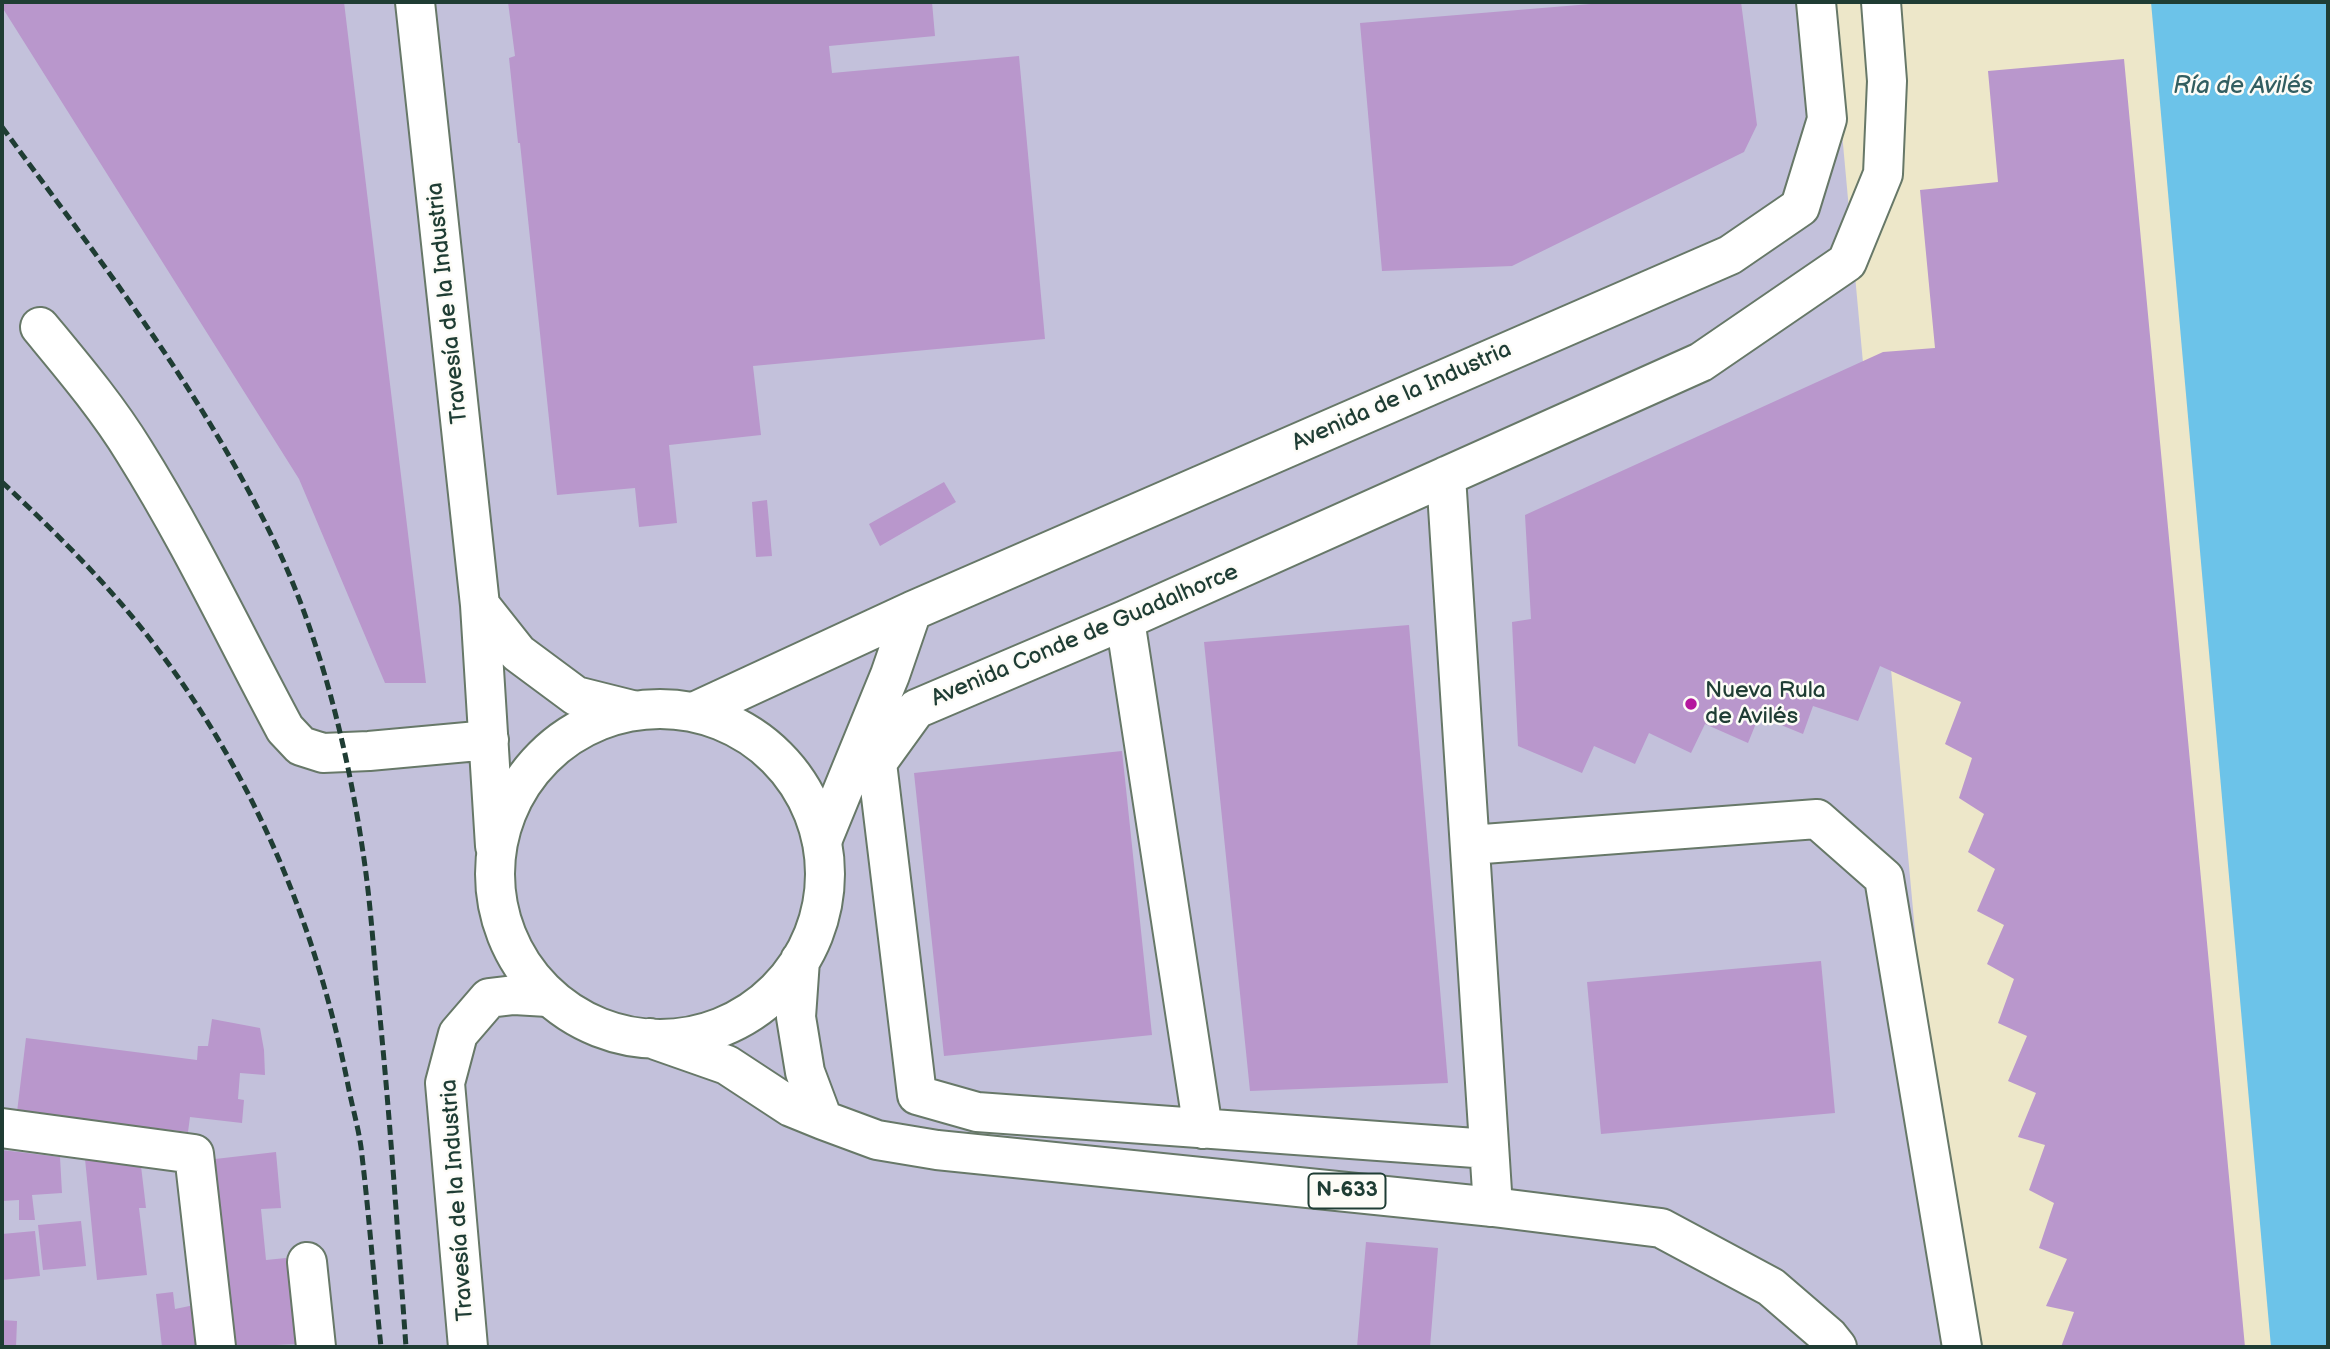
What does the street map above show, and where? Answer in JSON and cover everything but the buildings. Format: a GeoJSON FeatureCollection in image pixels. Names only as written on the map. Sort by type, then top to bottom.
{"type":"FeatureCollection","features":[{"type":"Feature","properties":{"kind":"main road","name":"Travesía de la Industria"},"geometry":{"type":"LineString","coordinates":[[415,2],[480,605],[502,928],[523,969],[548,997],[585,1023],[626,1036],[685,1038],[743,1018],[785,984],[817,930],[827,871],[817,817],[783,761],[746,731],[696,711]]}},
{"type":"Feature","properties":{"kind":"main road","name":"Avenida de la Industria"},"geometry":{"type":"LineString","coordinates":[[696,711],[912,611],[1730,255],[1800,208],[1827,119],[1816,2]]}},
{"type":"Feature","properties":{"kind":"main road","name":"Avenida Conde de Guadalhorce"},"geometry":{"type":"LineString","coordinates":[[1489,1149],[977,1112],[917,1095],[877,763],[916,709],[1125,620],[1701,362],[1847,262],[1884,174],[1887,81],[1881,2]]}},
{"type":"Feature","properties":{"kind":"main road"},"geometry":{"type":"LineString","coordinates":[[40,327],[93,391],[134,450],[208,582],[285,729],[301,746],[323,753],[489,740]]}},
{"type":"Feature","properties":{"kind":"main road"},"geometry":{"type":"LineString","coordinates":[[1447,476],[1493,1207]]}},
{"type":"Feature","properties":{"kind":"main road"},"geometry":{"type":"LineString","coordinates":[[480,605],[518,653],[576,696],[632,710],[696,711]]}},
{"type":"Feature","properties":{"kind":"main road"},"geometry":{"type":"LineString","coordinates":[[822,841],[890,675],[912,611]]}},
{"type":"Feature","properties":{"kind":"main road"},"geometry":{"type":"LineString","coordinates":[[1125,620],[1203,1129]]}},
{"type":"Feature","properties":{"kind":"main road","name":"Travesía de la Industria"},"geometry":{"type":"LineString","coordinates":[[495,846],[517,787],[541,757],[574,731],[632,710]]}},
{"type":"Feature","properties":{"kind":"main road"},"geometry":{"type":"LineString","coordinates":[[1470,845],[1817,819],[1884,878],[1962,1347]]}},
{"type":"Feature","properties":{"kind":"main road"},"geometry":{"type":"LineString","coordinates":[[800,960],[796,1017],[805,1072],[823,1120]]}},
{"type":"Feature","properties":{"kind":"main road","name":"Travesía de la Industria"},"geometry":{"type":"LineString","coordinates":[[468,1347],[445,1083],[458,1034],[489,998],[514,995],[548,997]]}},
{"type":"Feature","properties":{"kind":"main road"},"geometry":{"type":"LineString","coordinates":[[650,1038],[727,1065],[790,1107],[823,1120]]}},
{"type":"Feature","properties":{"kind":"main road","name":"N-633"},"geometry":{"type":"LineString","coordinates":[[823,1120],[877,1140],[937,1150],[1493,1207],[1661,1228],[1771,1287],[1837,1347]]}},
{"type":"Feature","properties":{"kind":"main road"},"geometry":{"type":"LineString","coordinates":[[2,1128],[194,1154],[216,1347]]}},
{"type":"Feature","properties":{"kind":"main road"},"geometry":{"type":"LineString","coordinates":[[307,1262],[316,1347]]}},
{"type":"Feature","properties":{"kind":"shaded area"},"geometry":{"type":"Polygon","coordinates":[[[2,2],[1830,2],[1953,1347],[2,1347],[2,2]]]}},
{"type":"Feature","properties":{"kind":"water","name":"Ría de Avilés"},"geometry":{"type":"Polygon","coordinates":[[[2151,2],[2328,2],[2328,1347],[2271,1347],[2151,2]]]}},
{"type":"Feature","properties":{"kind":"railway"},"geometry":{"type":"LineString","coordinates":[[2,127],[150,331],[218,436],[277,547],[308,623],[343,744],[365,866],[385,1070],[406,1347]]}},
{"type":"Feature","properties":{"kind":"railway"},"geometry":{"type":"LineString","coordinates":[[2,482],[116,597],[150,639],[219,742],[249,795],[275,851],[318,966],[357,1124],[381,1347]]}},
{"type":"Feature","properties":{"kind":"place","name":"Nueva Rula de Avilés"},"geometry":{"type":"Point","coordinates":[1691,704]}}]}
